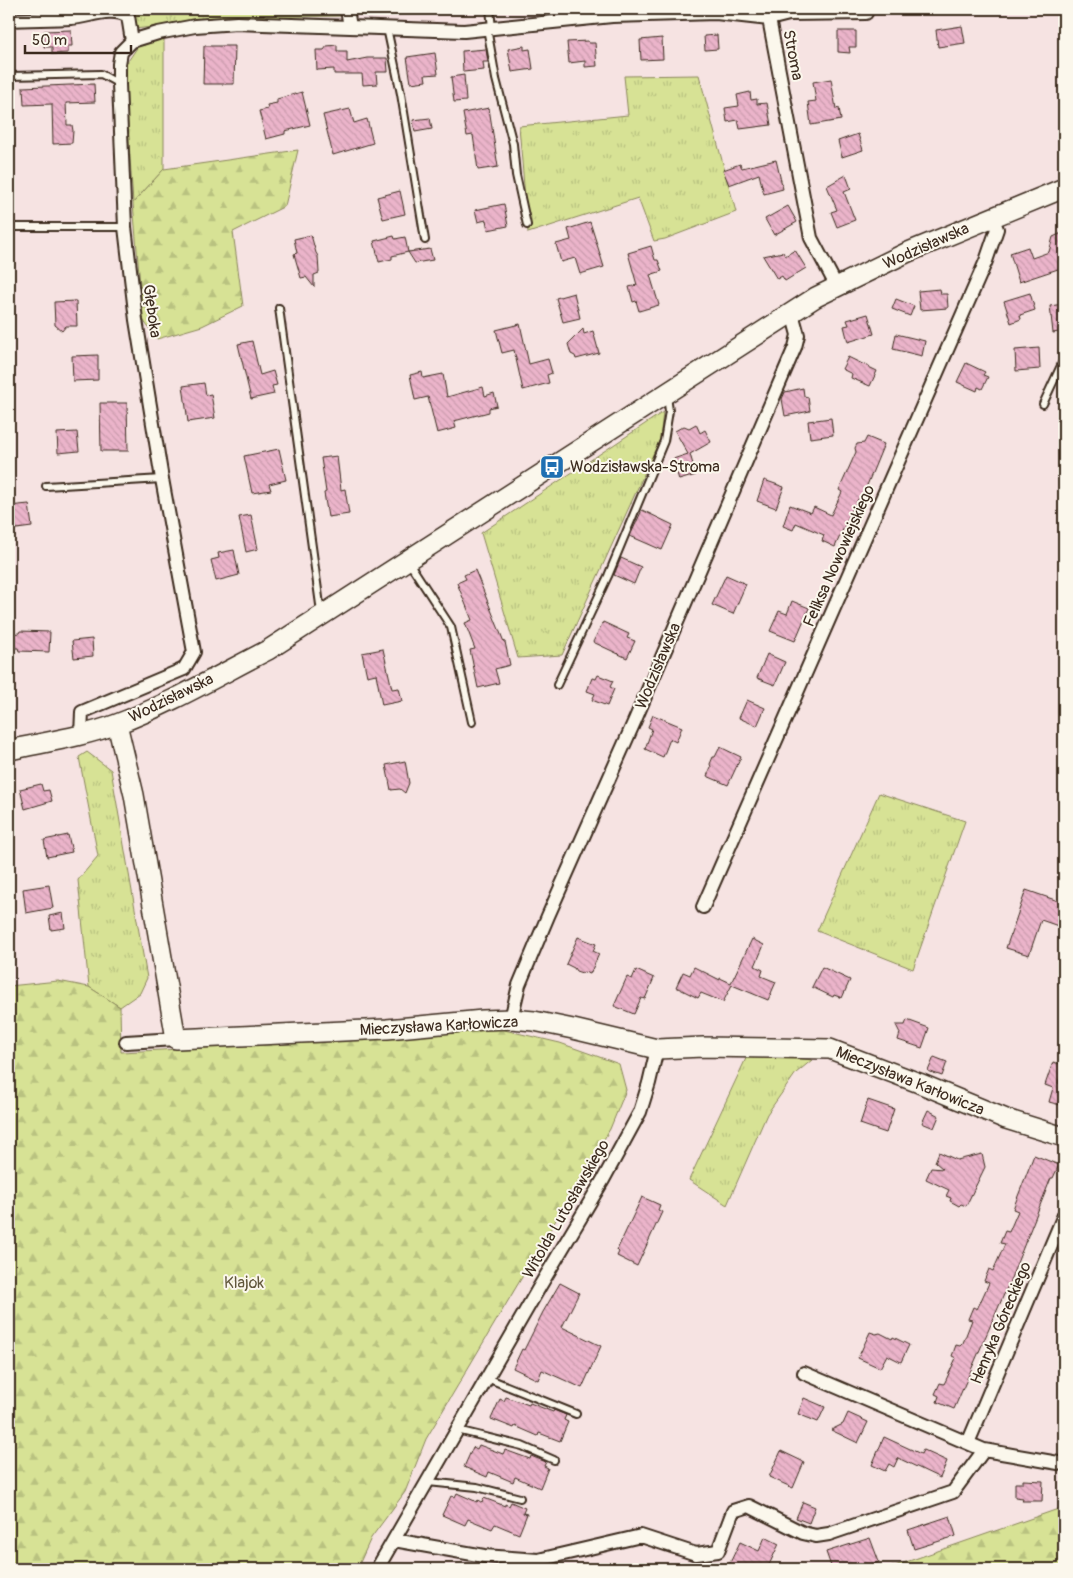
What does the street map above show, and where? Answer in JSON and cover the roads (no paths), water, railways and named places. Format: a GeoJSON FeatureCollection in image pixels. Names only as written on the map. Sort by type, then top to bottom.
{"type":"FeatureCollection","features":[{"type":"Feature","properties":{"kind":"street"},"geometry":{"type":"LineString","coordinates":[[9,20],[74,18],[102,12],[123,13],[128,16],[132,41],[158,33],[194,26],[238,23],[350,27],[347,9]]}},
{"type":"Feature","properties":{"kind":"street"},"geometry":{"type":"LineString","coordinates":[[769,19],[789,14],[866,11]]}},
{"type":"Feature","properties":{"kind":"street","name":"Stroma"},"geometry":{"type":"LineString","coordinates":[[350,27],[464,31],[612,16],[716,14],[769,19],[811,238],[836,287]]}},
{"type":"Feature","properties":{"kind":"street","name":"Głęboka"},"geometry":{"type":"LineString","coordinates":[[81,734],[82,712],[184,669],[194,652],[162,479],[136,320],[125,227],[119,64],[121,52],[132,41]]}},
{"type":"Feature","properties":{"kind":"street","name":"Wodzisławska"},"geometry":{"type":"LineString","coordinates":[[9,750],[117,724],[268,650],[816,297],[906,253],[1064,188]]}},
{"type":"Feature","properties":{"kind":"street","name":"Feliksa Nowowiejskiego"},"geometry":{"type":"LineString","coordinates":[[703,907],[986,261],[997,229],[992,217]]}},
{"type":"Feature","properties":{"kind":"street","name":"Wodzisławska"},"geometry":{"type":"LineString","coordinates":[[511,1019],[519,985],[540,935],[635,720],[795,347],[798,334],[792,313]]}},
{"type":"Feature","properties":{"kind":"street"},"geometry":{"type":"LineString","coordinates":[[117,724],[134,794],[176,1039],[126,1042]]}},
{"type":"Feature","properties":{"kind":"street","name":"Mieczysława Karłowicza"},"geometry":{"type":"LineString","coordinates":[[176,1039],[387,1029],[511,1019],[573,1028],[657,1049],[703,1047],[830,1049],[1006,1119],[1064,1137]]}},
{"type":"Feature","properties":{"kind":"street","name":"Witolda Lutosławskiego"},"geometry":{"type":"LineString","coordinates":[[377,1569],[603,1180],[640,1112],[657,1049]]}},
{"type":"Feature","properties":{"kind":"street","name":"Henryka Góreckiego"},"geometry":{"type":"LineString","coordinates":[[968,1443],[1064,1215]]}},
{"type":"Feature","properties":{"kind":"street"},"geometry":{"type":"LineString","coordinates":[[804,1373],[984,1450],[1064,1464]]}},
{"type":"Feature","properties":{"kind":"street"},"geometry":{"type":"LineString","coordinates":[[394,1540],[484,1556],[538,1560],[642,1536],[696,1554],[718,1551],[733,1511],[749,1506],[803,1533],[816,1536],[829,1534],[953,1492],[984,1450]]}},
{"type":"Feature","properties":{"kind":"lane"},"geometry":{"type":"LineString","coordinates":[[490,9],[490,28],[496,79],[513,144],[516,175],[527,226]]}},
{"type":"Feature","properties":{"kind":"lane"},"geometry":{"type":"LineString","coordinates":[[387,28],[401,94],[425,240]]}},
{"type":"Feature","properties":{"kind":"lane"},"geometry":{"type":"LineString","coordinates":[[9,76],[101,74],[119,84]]}},
{"type":"Feature","properties":{"kind":"lane"},"geometry":{"type":"LineString","coordinates":[[9,227],[125,227]]}},
{"type":"Feature","properties":{"kind":"lane"},"geometry":{"type":"LineString","coordinates":[[279,308],[321,616]]}},
{"type":"Feature","properties":{"kind":"lane"},"geometry":{"type":"LineString","coordinates":[[1043,404],[1064,359]]}},
{"type":"Feature","properties":{"kind":"lane"},"geometry":{"type":"LineString","coordinates":[[557,685],[608,576],[664,442],[669,411],[666,393]]}},
{"type":"Feature","properties":{"kind":"lane"},"geometry":{"type":"LineString","coordinates":[[46,486],[162,479]]}},
{"type":"Feature","properties":{"kind":"lane"},"geometry":{"type":"LineString","coordinates":[[407,560],[452,626],[472,722]]}},
{"type":"Feature","properties":{"kind":"lane"},"geometry":{"type":"LineString","coordinates":[[487,1378],[576,1414]]}},
{"type":"Feature","properties":{"kind":"lane"},"geometry":{"type":"LineString","coordinates":[[457,1430],[522,1446],[554,1460]]}},
{"type":"Feature","properties":{"kind":"lane"},"geometry":{"type":"LineString","coordinates":[[428,1482],[477,1487],[520,1498]]}},
{"type":"Feature","properties":{"kind":"place","name":"Wodzisławska-Stroma"},"geometry":{"type":"Point","coordinates":[552,467]}},
{"type":"Feature","properties":{"kind":"park label","name":"Klajok"},"geometry":{"type":"Point","coordinates":[244,1283]}}]}
